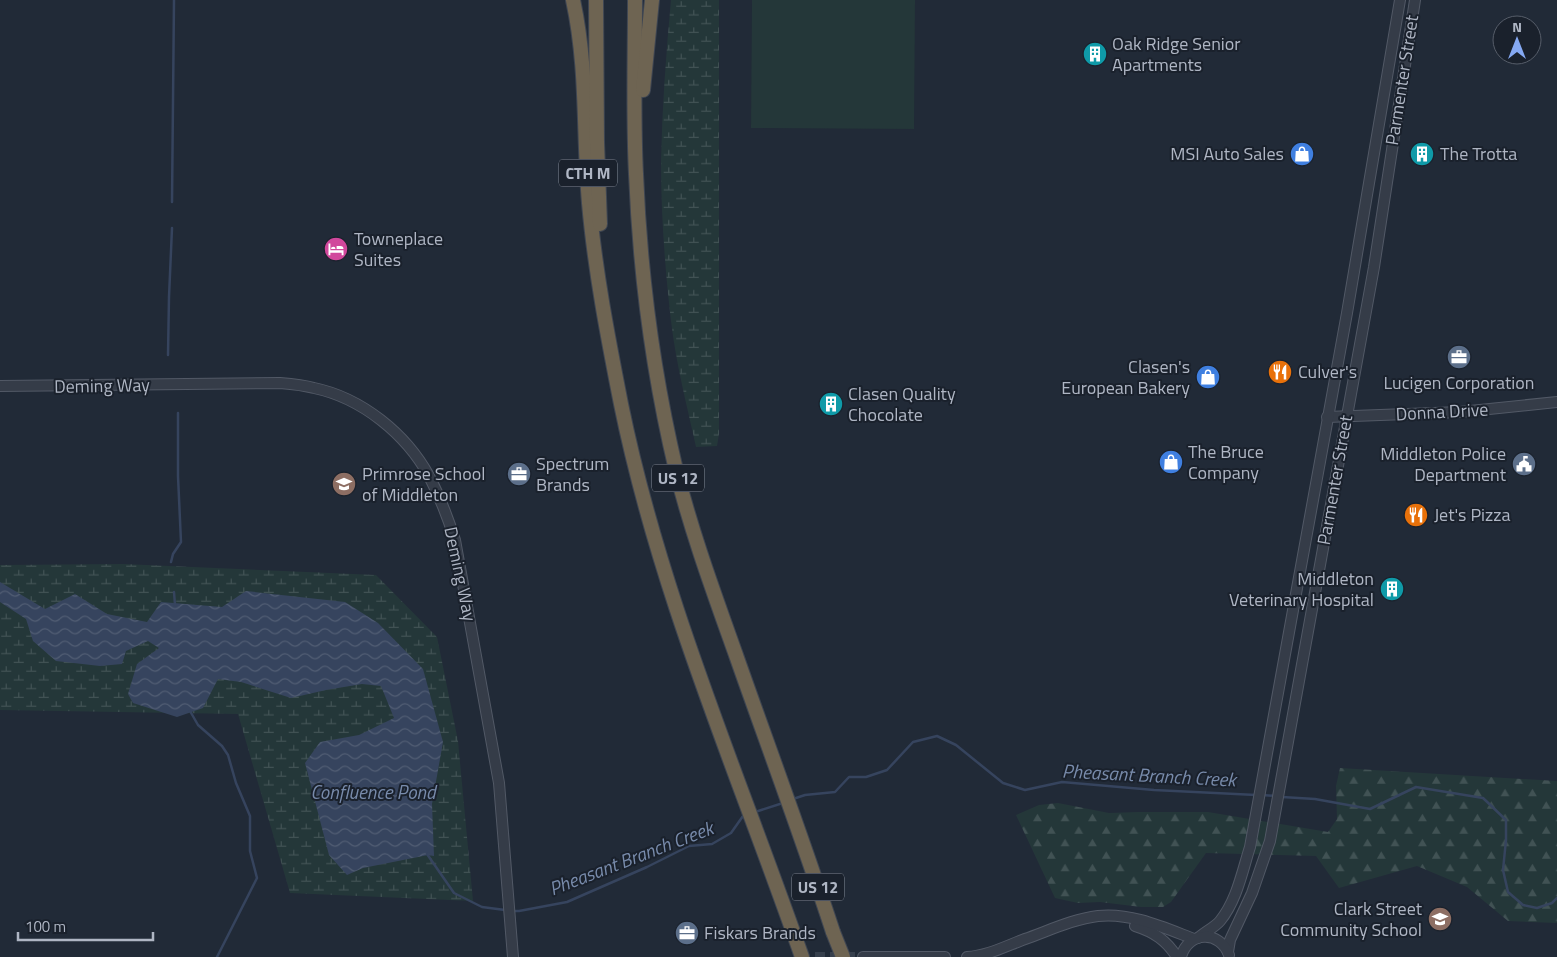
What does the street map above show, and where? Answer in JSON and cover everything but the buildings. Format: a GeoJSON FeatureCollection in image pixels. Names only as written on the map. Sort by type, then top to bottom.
{"type":"FeatureCollection","features":[{"type":"Feature","properties":{"kind":"highway","name":"CTH M"},"geometry":{"type":"LineString","coordinates":[[573,0],[581,43],[584,77],[589,201],[602,303],[611,344]]}},
{"type":"Feature","properties":{"kind":"highway","name":"US 12"},"geometry":{"type":"LineString","coordinates":[[596,0],[598,181],[611,344],[623,414],[661,565],[695,666],[802,957]]}},
{"type":"Feature","properties":{"kind":"highway","name":"US 12"},"geometry":{"type":"LineString","coordinates":[[635,0],[636,173],[645,294],[655,364],[676,469],[688,516],[705,569],[803,842],[842,957]]}},
{"type":"Feature","properties":{"kind":"highway","name":"CTH M"},"geometry":{"type":"LineString","coordinates":[[636,173],[652,0]]}},
{"type":"Feature","properties":{"kind":"street","name":"Parmenter Street"},"geometry":{"type":"LineString","coordinates":[[1182,957],[1184,948],[1219,922],[1229,907],[1250,847],[1363,222],[1400,0]]}},
{"type":"Feature","properties":{"kind":"street","name":"Parmenter Street"},"geometry":{"type":"LineString","coordinates":[[1229,956],[1233,932],[1261,869],[1270,841],[1374,267],[1415,0]]}},
{"type":"Feature","properties":{"kind":"street","name":"Deming Way"},"geometry":{"type":"LineString","coordinates":[[0,386],[280,383],[315,388],[349,400],[389,425],[428,475],[444,506],[455,540],[499,783],[513,957]]}},
{"type":"Feature","properties":{"kind":"street","name":"Donna Drive"},"geometry":{"type":"LineString","coordinates":[[1327,417],[1460,412],[1557,402]]}},
{"type":"Feature","properties":{"kind":"street"},"geometry":{"type":"LineString","coordinates":[[967,957],[989,953],[1078,921],[1098,916],[1129,918],[1148,922],[1196,938],[1213,938],[1219,941],[1229,956]]}},
{"type":"Feature","properties":{"kind":"street"},"geometry":{"type":"LineString","coordinates":[[1078,921],[1120,922],[1146,929],[1166,942],[1177,957]]}},
{"type":"Feature","properties":{"kind":"street"},"geometry":{"type":"LineString","coordinates":[[863,957],[945,957]]}},
{"type":"Feature","properties":{"kind":"green space"},"geometry":{"type":"Polygon","coordinates":[[[671,0],[719,0],[719,434],[717,446],[696,447],[673,337],[669,301],[665,262],[661,162],[664,81],[671,0]]]}},
{"type":"Feature","properties":{"kind":"green space"},"geometry":{"type":"Polygon","coordinates":[[[752,0],[915,0],[914,129],[751,128],[752,0]]]}},
{"type":"Feature","properties":{"kind":"green space"},"geometry":{"type":"Polygon","coordinates":[[[123,564],[376,575],[437,637],[458,741],[473,901],[290,893],[238,714],[0,710],[0,565],[123,564]]]}},
{"type":"Feature","properties":{"kind":"green space"},"geometry":{"type":"Polygon","coordinates":[[[1340,768],[1557,781],[1557,923],[1508,921],[1467,887],[1417,866],[1339,888],[1316,856],[1206,853],[1171,902],[1163,907],[1141,907],[1100,902],[1078,903],[1055,898],[1016,815],[1039,805],[1058,803],[1109,813],[1208,812],[1328,832],[1337,819],[1336,786],[1340,768]]]}},
{"type":"Feature","properties":{"kind":"water","name":"Confluence Pond"},"geometry":{"type":"Polygon","coordinates":[[[0,582],[45,609],[75,594],[107,614],[147,622],[161,602],[222,607],[246,591],[345,602],[378,623],[423,669],[443,742],[432,804],[434,856],[428,855],[363,868],[347,875],[329,855],[305,763],[320,742],[359,735],[394,718],[381,686],[362,684],[291,698],[241,682],[218,679],[203,708],[177,717],[133,703],[128,694],[137,664],[159,648],[148,641],[126,651],[122,664],[100,666],[56,661],[33,641],[26,619],[0,602],[0,582]]]}},
{"type":"Feature","properties":{"kind":"waterway"},"geometry":{"type":"LineString","coordinates":[[172,202],[174,0]]}},
{"type":"Feature","properties":{"kind":"waterway"},"geometry":{"type":"LineString","coordinates":[[168,355],[172,228]]}},
{"type":"Feature","properties":{"kind":"waterway"},"geometry":{"type":"LineString","coordinates":[[171,562],[173,554],[181,542],[178,413]]}},
{"type":"Feature","properties":{"kind":"waterway"},"geometry":{"type":"LineString","coordinates":[[174,592],[175,605]]}},
{"type":"Feature","properties":{"kind":"waterway"},"geometry":{"type":"LineString","coordinates":[[190,711],[198,725],[222,746],[228,755],[236,783],[250,816],[250,851],[257,878],[217,957]]}},
{"type":"Feature","properties":{"kind":"waterway","name":"Pheasant Branch Creek"},"geometry":{"type":"LineString","coordinates":[[793,799],[805,795],[835,792],[849,777],[866,777],[887,770],[913,742],[937,736],[956,745],[1003,783],[1025,790],[1062,782],[1154,790],[1256,795]]}},
{"type":"Feature","properties":{"kind":"waterway","name":"Pheasant Branch Creek"},"geometry":{"type":"LineString","coordinates":[[1282,797],[1315,799],[1370,809],[1416,787],[1483,798],[1506,820],[1503,870],[1508,892],[1523,905],[1537,908],[1552,903],[1557,898]]}},
{"type":"Feature","properties":{"kind":"waterway","name":"Pheasant Branch Creek"},"geometry":{"type":"LineString","coordinates":[[1262,795],[1276,796]]}},
{"type":"Feature","properties":{"kind":"waterway","name":"Pheasant Branch Creek"},"geometry":{"type":"LineString","coordinates":[[755,812],[783,803]]}},
{"type":"Feature","properties":{"kind":"waterway","name":"Pheasant Branch Creek"},"geometry":{"type":"LineString","coordinates":[[513,911],[567,902],[647,867],[689,846],[712,844],[731,833],[743,816],[745,816]]}},
{"type":"Feature","properties":{"kind":"waterway","name":"Pheasant Branch Creek"},"geometry":{"type":"LineString","coordinates":[[427,854],[454,893],[482,907],[505,910]]}},
{"type":"Feature","properties":{"kind":"tunnel"},"geometry":{"type":"LineString","coordinates":[[815,957],[863,957]]}},
{"type":"Feature","properties":{"kind":"place","name":"Oak Ridge Senior Apartments"},"geometry":{"type":"Point","coordinates":[1095,54]}},
{"type":"Feature","properties":{"kind":"place","name":"MSI Auto Sales"},"geometry":{"type":"Point","coordinates":[1302,154]}},
{"type":"Feature","properties":{"kind":"place","name":"The Trotta"},"geometry":{"type":"Point","coordinates":[1422,154]}},
{"type":"Feature","properties":{"kind":"place","name":"Towneplace Suites"},"geometry":{"type":"Point","coordinates":[336,249]}},
{"type":"Feature","properties":{"kind":"place","name":"Lucigen Corporation"},"geometry":{"type":"Point","coordinates":[1459,357]}},
{"type":"Feature","properties":{"kind":"place","name":"Culver's"},"geometry":{"type":"Point","coordinates":[1280,372]}},
{"type":"Feature","properties":{"kind":"place","name":"Clasen's European Bakery"},"geometry":{"type":"Point","coordinates":[1208,377]}},
{"type":"Feature","properties":{"kind":"place","name":"Clasen Quality Chocolate"},"geometry":{"type":"Point","coordinates":[831,404]}},
{"type":"Feature","properties":{"kind":"place","name":"The Bruce Company"},"geometry":{"type":"Point","coordinates":[1171,462]}},
{"type":"Feature","properties":{"kind":"place","name":"Middleton Police Department"},"geometry":{"type":"Point","coordinates":[1524,464]}},
{"type":"Feature","properties":{"kind":"place","name":"Spectrum Brands"},"geometry":{"type":"Point","coordinates":[519,474]}},
{"type":"Feature","properties":{"kind":"place","name":"Primrose School of Middleton"},"geometry":{"type":"Point","coordinates":[344,484]}},
{"type":"Feature","properties":{"kind":"place","name":"Jet's Pizza"},"geometry":{"type":"Point","coordinates":[1416,515]}},
{"type":"Feature","properties":{"kind":"place","name":"Middleton Veterinary Hospital"},"geometry":{"type":"Point","coordinates":[1392,589]}},
{"type":"Feature","properties":{"kind":"place","name":"Clark Street Community School"},"geometry":{"type":"Point","coordinates":[1440,919]}},
{"type":"Feature","properties":{"kind":"place","name":"Fiskars Brands"},"geometry":{"type":"Point","coordinates":[687,933]}}]}
